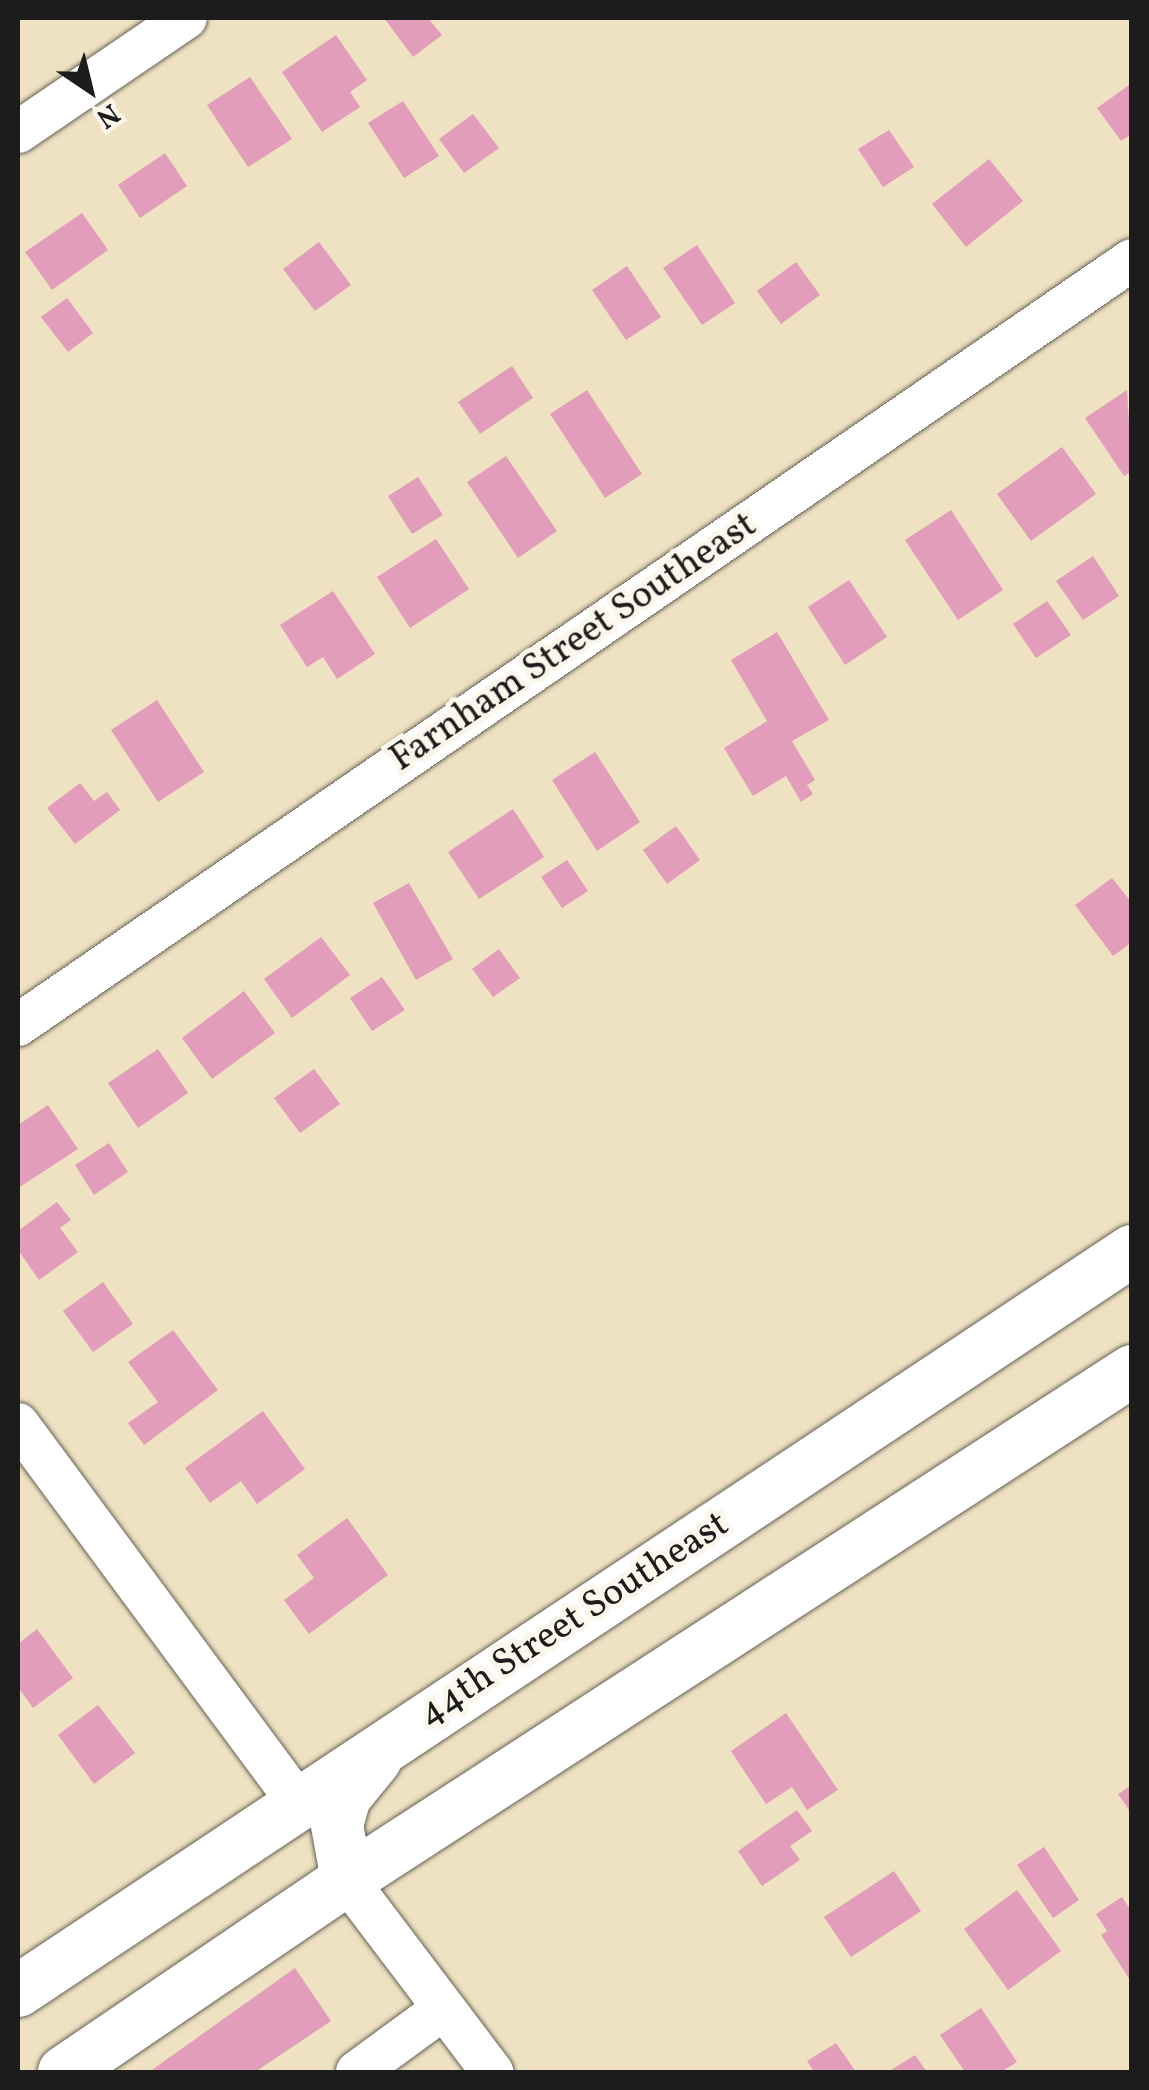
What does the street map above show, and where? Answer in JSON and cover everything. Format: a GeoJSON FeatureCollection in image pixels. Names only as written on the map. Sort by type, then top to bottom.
{"type":"FeatureCollection","features":[{"type":"Feature","properties":{"kind":"main road","name":"44th Street Southeast"},"geometry":{"type":"LineString","coordinates":[[18,1990],[1132,1252]]}},
{"type":"Feature","properties":{"kind":"main road"},"geometry":{"type":"LineString","coordinates":[[64,2072],[346,1880],[1132,1372]]}},
{"type":"Feature","properties":{"kind":"main road"},"geometry":{"type":"LineString","coordinates":[[346,1880],[337,1825],[345,1797],[393,1739]]}},
{"type":"Feature","properties":{"kind":"street"},"geometry":{"type":"LineString","coordinates":[[18,132],[186,18]]}},
{"type":"Feature","properties":{"kind":"street","name":"Farnham Street Southeast"},"geometry":{"type":"LineString","coordinates":[[18,1025],[1132,260]]}},
{"type":"Feature","properties":{"kind":"street"},"geometry":{"type":"LineString","coordinates":[[18,1424],[298,1802]]}},
{"type":"Feature","properties":{"kind":"street"},"geometry":{"type":"LineString","coordinates":[[346,1880],[492,2072]]}},
{"type":"Feature","properties":{"kind":"street"},"geometry":{"type":"LineString","coordinates":[[357,2072],[444,2009]]}},
{"type":"Feature","properties":{"kind":"building"},"geometry":{"type":"Polygon","coordinates":[[[384,18],[428,18],[442,35],[413,57],[384,18]]]}},
{"type":"Feature","properties":{"kind":"building"},"geometry":{"type":"Polygon","coordinates":[[[336,35],[367,80],[350,92],[360,107],[322,132],[282,72],[336,35]]]}},
{"type":"Feature","properties":{"kind":"building"},"geometry":{"type":"Polygon","coordinates":[[[250,77],[292,139],[248,167],[207,105],[250,77]]]}},
{"type":"Feature","properties":{"kind":"building"},"geometry":{"type":"Polygon","coordinates":[[[1132,83],[1132,134],[1121,141],[1097,108],[1132,83]]]}},
{"type":"Feature","properties":{"kind":"building"},"geometry":{"type":"Polygon","coordinates":[[[403,101],[439,156],[404,178],[368,123],[403,101]]]}},
{"type":"Feature","properties":{"kind":"building"},"geometry":{"type":"Polygon","coordinates":[[[473,114],[499,148],[464,173],[439,139],[473,114]]]}},
{"type":"Feature","properties":{"kind":"building"},"geometry":{"type":"Polygon","coordinates":[[[889,130],[914,167],[883,187],[858,149],[889,130]]]}},
{"type":"Feature","properties":{"kind":"building"},"geometry":{"type":"Polygon","coordinates":[[[165,153],[187,186],[140,218],[118,185],[165,153]]]}},
{"type":"Feature","properties":{"kind":"building"},"geometry":{"type":"Polygon","coordinates":[[[989,159],[1023,201],[966,247],[932,204],[989,159]]]}},
{"type":"Feature","properties":{"kind":"building"},"geometry":{"type":"Polygon","coordinates":[[[82,213],[108,250],[52,290],[25,252],[82,213]]]}},
{"type":"Feature","properties":{"kind":"building"},"geometry":{"type":"Polygon","coordinates":[[[319,242],[351,285],[315,311],[283,269],[319,242]]]}},
{"type":"Feature","properties":{"kind":"building"},"geometry":{"type":"Polygon","coordinates":[[[697,245],[735,303],[702,325],[663,268],[697,245]]]}},
{"type":"Feature","properties":{"kind":"building"},"geometry":{"type":"Polygon","coordinates":[[[796,262],[820,295],[781,324],[757,291],[796,262]]]}},
{"type":"Feature","properties":{"kind":"building"},"geometry":{"type":"Polygon","coordinates":[[[627,266],[661,317],[626,340],[592,290],[627,266]]]}},
{"type":"Feature","properties":{"kind":"building"},"geometry":{"type":"Polygon","coordinates":[[[67,298],[93,333],[68,352],[41,317],[67,298]]]}},
{"type":"Feature","properties":{"kind":"building"},"geometry":{"type":"Polygon","coordinates":[[[512,366],[533,398],[480,434],[458,402],[512,366]]]}},
{"type":"Feature","properties":{"kind":"building"},"geometry":{"type":"Polygon","coordinates":[[[587,390],[642,474],[605,498],[550,414],[587,390]]]}},
{"type":"Feature","properties":{"kind":"building"},"geometry":{"type":"Polygon","coordinates":[[[1127,390],[1132,471],[1124,476],[1085,418],[1127,390]]]}},
{"type":"Feature","properties":{"kind":"building"},"geometry":{"type":"Polygon","coordinates":[[[1062,447],[1096,494],[1031,541],[997,494],[1062,447]]]}},
{"type":"Feature","properties":{"kind":"building"},"geometry":{"type":"Polygon","coordinates":[[[506,456],[557,531],[518,558],[467,482],[506,456]]]}},
{"type":"Feature","properties":{"kind":"building"},"geometry":{"type":"Polygon","coordinates":[[[418,477],[443,515],[412,534],[388,496],[418,477]]]}},
{"type":"Feature","properties":{"kind":"building"},"geometry":{"type":"Polygon","coordinates":[[[951,510],[1003,590],[958,620],[905,540],[951,510]]]}},
{"type":"Feature","properties":{"kind":"building"},"geometry":{"type":"Polygon","coordinates":[[[436,539],[469,589],[410,628],[377,577],[436,539]]]}},
{"type":"Feature","properties":{"kind":"building"},"geometry":{"type":"Polygon","coordinates":[[[1093,556],[1119,596],[1083,620],[1056,581],[1093,556]]]}},
{"type":"Feature","properties":{"kind":"building"},"geometry":{"type":"Polygon","coordinates":[[[849,580],[887,637],[845,665],[808,607],[849,580]]]}},
{"type":"Feature","properties":{"kind":"building"},"geometry":{"type":"Polygon","coordinates":[[[333,591],[375,654],[337,679],[323,657],[307,667],[280,625],[333,591]]]}},
{"type":"Feature","properties":{"kind":"building"},"geometry":{"type":"Polygon","coordinates":[[[1047,601],[1071,635],[1036,658],[1013,624],[1047,601]]]}},
{"type":"Feature","properties":{"kind":"building"},"geometry":{"type":"Polygon","coordinates":[[[777,632],[829,720],[792,741],[815,780],[807,785],[813,794],[801,802],[786,776],[753,796],[724,748],[767,721],[731,660],[777,632]]]}},
{"type":"Feature","properties":{"kind":"building"},"geometry":{"type":"Polygon","coordinates":[[[157,700],[204,772],[158,802],[111,730],[157,700]]]}},
{"type":"Feature","properties":{"kind":"building"},"geometry":{"type":"Polygon","coordinates":[[[595,752],[640,822],[597,851],[552,780],[595,752]]]}},
{"type":"Feature","properties":{"kind":"building"},"geometry":{"type":"Polygon","coordinates":[[[80,783],[94,801],[107,792],[120,810],[75,844],[47,808],[80,783]]]}},
{"type":"Feature","properties":{"kind":"building"},"geometry":{"type":"Polygon","coordinates":[[[513,809],[544,857],[479,899],[448,852],[513,809]]]}},
{"type":"Feature","properties":{"kind":"building"},"geometry":{"type":"Polygon","coordinates":[[[676,826],[700,860],[667,884],[643,850],[676,826]]]}},
{"type":"Feature","properties":{"kind":"building"},"geometry":{"type":"Polygon","coordinates":[[[567,860],[588,891],[562,908],[541,877],[567,860]]]}},
{"type":"Feature","properties":{"kind":"building"},"geometry":{"type":"Polygon","coordinates":[[[1112,878],[1132,903],[1132,942],[1113,956],[1075,905],[1112,878]]]}},
{"type":"Feature","properties":{"kind":"building"},"geometry":{"type":"Polygon","coordinates":[[[409,883],[453,959],[416,980],[373,903],[409,883]]]}},
{"type":"Feature","properties":{"kind":"building"},"geometry":{"type":"Polygon","coordinates":[[[321,937],[350,975],[292,1018],[264,979],[321,937]]]}},
{"type":"Feature","properties":{"kind":"building"},"geometry":{"type":"Polygon","coordinates":[[[499,949],[520,978],[493,997],[472,969],[499,949]]]}},
{"type":"Feature","properties":{"kind":"building"},"geometry":{"type":"Polygon","coordinates":[[[382,977],[405,1010],[372,1031],[350,998],[382,977]]]}},
{"type":"Feature","properties":{"kind":"building"},"geometry":{"type":"Polygon","coordinates":[[[244,991],[275,1033],[212,1079],[182,1038],[244,991]]]}},
{"type":"Feature","properties":{"kind":"building"},"geometry":{"type":"Polygon","coordinates":[[[158,1049],[188,1093],[138,1128],[108,1083],[158,1049]]]}},
{"type":"Feature","properties":{"kind":"building"},"geometry":{"type":"Polygon","coordinates":[[[314,1069],[340,1104],[300,1133],[274,1098],[314,1069]]]}},
{"type":"Feature","properties":{"kind":"building"},"geometry":{"type":"Polygon","coordinates":[[[48,1105],[78,1149],[18,1188],[18,1125],[48,1105]]]}},
{"type":"Feature","properties":{"kind":"building"},"geometry":{"type":"Polygon","coordinates":[[[109,1143],[128,1172],[94,1195],[75,1165],[109,1143]]]}},
{"type":"Feature","properties":{"kind":"building"},"geometry":{"type":"Polygon","coordinates":[[[57,1202],[71,1220],[60,1228],[78,1252],[39,1280],[18,1250],[18,1231],[57,1202]]]}},
{"type":"Feature","properties":{"kind":"building"},"geometry":{"type":"Polygon","coordinates":[[[103,1282],[133,1324],[93,1352],[63,1311],[103,1282]]]}},
{"type":"Feature","properties":{"kind":"building"},"geometry":{"type":"Polygon","coordinates":[[[173,1330],[218,1390],[144,1445],[128,1423],[158,1402],[128,1362],[173,1330]]]}},
{"type":"Feature","properties":{"kind":"building"},"geometry":{"type":"Polygon","coordinates":[[[263,1411],[305,1469],[257,1504],[241,1481],[210,1503],[185,1468],[263,1411]]]}},
{"type":"Feature","properties":{"kind":"building"},"geometry":{"type":"Polygon","coordinates":[[[347,1518],[388,1575],[309,1634],[284,1600],[314,1578],[297,1555],[347,1518]]]}},
{"type":"Feature","properties":{"kind":"building"},"geometry":{"type":"Polygon","coordinates":[[[37,1629],[73,1678],[33,1708],[18,1687],[18,1644],[37,1629]]]}},
{"type":"Feature","properties":{"kind":"building"},"geometry":{"type":"Polygon","coordinates":[[[98,1705],[135,1753],[94,1784],[58,1735],[98,1705]]]}},
{"type":"Feature","properties":{"kind":"building"},"geometry":{"type":"Polygon","coordinates":[[[786,1713],[838,1790],[807,1810],[792,1787],[766,1804],[731,1751],[786,1713]]]}},
{"type":"Feature","properties":{"kind":"building"},"geometry":{"type":"Polygon","coordinates":[[[1132,1785],[1132,1814],[1118,1794],[1132,1785]]]}},
{"type":"Feature","properties":{"kind":"building"},"geometry":{"type":"Polygon","coordinates":[[[797,1810],[812,1831],[790,1846],[800,1860],[762,1886],[738,1851],[797,1810]]]}},
{"type":"Feature","properties":{"kind":"building"},"geometry":{"type":"Polygon","coordinates":[[[1044,1847],[1079,1900],[1053,1918],[1017,1865],[1044,1847]]]}},
{"type":"Feature","properties":{"kind":"building"},"geometry":{"type":"Polygon","coordinates":[[[894,1871],[921,1911],[851,1957],[824,1917],[894,1871]]]}},
{"type":"Feature","properties":{"kind":"building"},"geometry":{"type":"Polygon","coordinates":[[[1017,1890],[1061,1951],[1008,1990],[964,1929],[1017,1890]]]}},
{"type":"Feature","properties":{"kind":"building"},"geometry":{"type":"Polygon","coordinates":[[[1122,1897],[1132,1912],[1132,1983],[1101,1935],[1107,1931],[1096,1914],[1122,1897]]]}},
{"type":"Feature","properties":{"kind":"building"},"geometry":{"type":"Polygon","coordinates":[[[295,1968],[331,2021],[255,2072],[149,2072],[295,1968]]]}},
{"type":"Feature","properties":{"kind":"building"},"geometry":{"type":"Polygon","coordinates":[[[981,2008],[1017,2062],[1001,2072],[965,2072],[940,2035],[981,2008]]]}},
{"type":"Feature","properties":{"kind":"building"},"geometry":{"type":"Polygon","coordinates":[[[836,2043],[856,2072],[814,2072],[807,2061],[836,2043]]]}},
{"type":"Feature","properties":{"kind":"building"},"geometry":{"type":"Polygon","coordinates":[[[915,2055],[927,2072],[888,2072],[915,2055]]]}}]}
